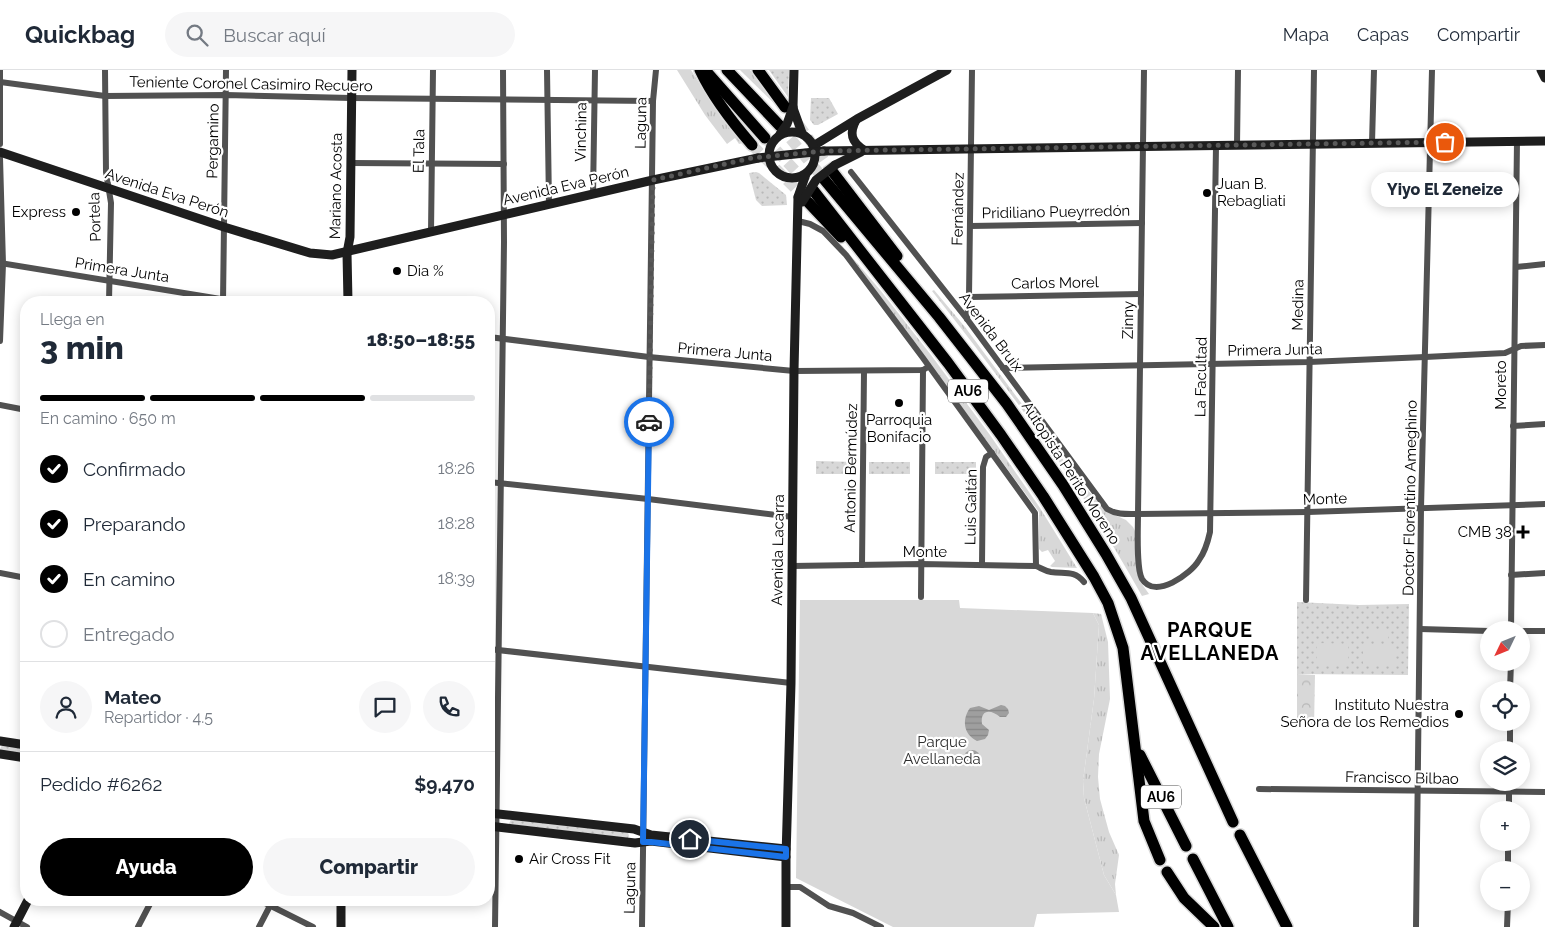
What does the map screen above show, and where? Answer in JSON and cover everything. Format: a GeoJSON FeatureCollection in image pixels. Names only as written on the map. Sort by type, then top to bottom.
{"type":"FeatureCollection","features":[{"type":"Feature","properties":{"kind":"highway"},"geometry":{"type":"LineString","coordinates":[[700,70],[725,112],[752,145]]}},
{"type":"Feature","properties":{"kind":"highway"},"geometry":{"type":"LineString","coordinates":[[705,70],[765,138]]}},
{"type":"Feature","properties":{"kind":"highway"},"geometry":{"type":"LineString","coordinates":[[727,70],[779,131]]}},
{"type":"Feature","properties":{"kind":"highway"},"geometry":{"type":"LineString","coordinates":[[758,70],[789,107]]}},
{"type":"Feature","properties":{"kind":"highway"},"geometry":{"type":"LineString","coordinates":[[762,70],[772,88]]}},
{"type":"Feature","properties":{"kind":"highway","name":"Autopista Perito Moreno"},"geometry":{"type":"LineString","coordinates":[[830,171],[884,237],[939,317],[1008,404],[1064,485],[1131,598],[1233,822]]}},
{"type":"Feature","properties":{"kind":"highway","name":"AU6"},"geometry":{"type":"LineString","coordinates":[[812,190],[948,363],[1001,435],[1094,576],[1108,604],[1122,648],[1144,821],[1160,860]]}},
{"type":"Feature","properties":{"kind":"highway"},"geometry":{"type":"LineString","coordinates":[[803,200],[880,276]]}},
{"type":"Feature","properties":{"kind":"highway","name":"AU6"},"geometry":{"type":"LineString","coordinates":[[1135,747],[1186,846]]}},
{"type":"Feature","properties":{"kind":"highway"},"geometry":{"type":"LineString","coordinates":[[1240,835],[1287,927]]}},
{"type":"Feature","properties":{"kind":"highway"},"geometry":{"type":"LineString","coordinates":[[1193,859],[1228,927]]}},
{"type":"Feature","properties":{"kind":"highway"},"geometry":{"type":"LineString","coordinates":[[1167,872],[1184,898],[1214,927]]}},
{"type":"Feature","properties":{"kind":"main road","name":"Mariano Acosta"},"geometry":{"type":"LineString","coordinates":[[348,296],[352,70]]}},
{"type":"Feature","properties":{"kind":"main road"},"geometry":{"type":"LineString","coordinates":[[794,70],[787,124],[779,131],[771,145],[769,156],[773,168],[783,176],[794,178],[806,174]]}},
{"type":"Feature","properties":{"kind":"main road"},"geometry":{"type":"LineString","coordinates":[[798,217],[803,200],[806,174],[814,164],[818,148],[857,119],[948,70]]}},
{"type":"Feature","properties":{"kind":"main road"},"geometry":{"type":"LineString","coordinates":[[1541,70],[1545,78]]}},
{"type":"Feature","properties":{"kind":"main road"},"geometry":{"type":"LineString","coordinates":[[789,107],[802,133],[818,148]]}},
{"type":"Feature","properties":{"kind":"main road"},"geometry":{"type":"LineString","coordinates":[[803,200],[816,180],[864,151],[856,145],[852,138],[852,130],[857,119]]}},
{"type":"Feature","properties":{"kind":"main road"},"geometry":{"type":"LineString","coordinates":[[779,131],[802,133]]}},
{"type":"Feature","properties":{"kind":"main road","name":"Avenida Eva Perón"},"geometry":{"type":"LineString","coordinates":[[0,152],[224,226],[310,252],[332,256],[653,180],[758,158],[818,148],[864,151],[1545,141]]}},
{"type":"Feature","properties":{"kind":"main road","name":"Avenida Lacarra"},"geometry":{"type":"LineString","coordinates":[[786,927],[798,217]]}},
{"type":"Feature","properties":{"kind":"main road"},"geometry":{"type":"LineString","coordinates":[[0,741],[20,744]]}},
{"type":"Feature","properties":{"kind":"main road"},"geometry":{"type":"LineString","coordinates":[[0,754],[20,757]]}},
{"type":"Feature","properties":{"kind":"main road"},"geometry":{"type":"LineString","coordinates":[[495,813],[634,830],[643,837]]}},
{"type":"Feature","properties":{"kind":"main road"},"geometry":{"type":"LineString","coordinates":[[495,826],[635,842],[651,835],[786,853]]}},
{"type":"Feature","properties":{"kind":"main road"},"geometry":{"type":"LineString","coordinates":[[15,924],[25,906]]}},
{"type":"Feature","properties":{"kind":"main road"},"geometry":{"type":"LineString","coordinates":[[341,906],[341,927]]}},
{"type":"Feature","properties":{"kind":"street"},"geometry":{"type":"LineString","coordinates":[[0,70],[0,144]]}},
{"type":"Feature","properties":{"kind":"street","name":"Portela"},"geometry":{"type":"LineString","coordinates":[[105,70],[106,172],[111,203],[109,296]]}},
{"type":"Feature","properties":{"kind":"street","name":"Pergamino"},"geometry":{"type":"LineString","coordinates":[[223,296],[226,70]]}},
{"type":"Feature","properties":{"kind":"street","name":"El Tala"},"geometry":{"type":"LineString","coordinates":[[431,232],[433,70]]}},
{"type":"Feature","properties":{"kind":"street"},"geometry":{"type":"LineString","coordinates":[[495,759],[499,650],[503,339],[503,70]]}},
{"type":"Feature","properties":{"kind":"street"},"geometry":{"type":"LineString","coordinates":[[547,70],[549,205]]}},
{"type":"Feature","properties":{"kind":"street","name":"Vinchina"},"geometry":{"type":"LineString","coordinates":[[593,195],[595,70]]}},
{"type":"Feature","properties":{"kind":"street","name":"Laguna"},"geometry":{"type":"LineString","coordinates":[[642,927],[653,101],[656,70]]}},
{"type":"Feature","properties":{"kind":"street","name":"Fernández"},"geometry":{"type":"LineString","coordinates":[[967,319],[969,297],[972,70]]}},
{"type":"Feature","properties":{"kind":"street","name":"Zinny"},"geometry":{"type":"LineString","coordinates":[[1139,570],[1138,514],[1144,70]]}},
{"type":"Feature","properties":{"kind":"street"},"geometry":{"type":"LineString","coordinates":[[1237,145],[1238,70]]}},
{"type":"Feature","properties":{"kind":"street","name":"Medina"},"geometry":{"type":"LineString","coordinates":[[1306,600],[1314,70]]}},
{"type":"Feature","properties":{"kind":"street"},"geometry":{"type":"LineString","coordinates":[[1372,143],[1374,70]]}},
{"type":"Feature","properties":{"kind":"street","name":"Doctor Florentino Ameghino"},"geometry":{"type":"LineString","coordinates":[[1416,927],[1422,508],[1432,70]]}},
{"type":"Feature","properties":{"kind":"street","name":"Teniente Coronel Casimiro Recuero"},"geometry":{"type":"LineString","coordinates":[[0,82],[105,96],[226,95],[653,101]]}},
{"type":"Feature","properties":{"kind":"street","name":"Moreto"},"geometry":{"type":"LineString","coordinates":[[1511,621],[1517,141]]}},
{"type":"Feature","properties":{"kind":"street","name":"La Facultad"},"geometry":{"type":"LineString","coordinates":[[1139,570],[1146,584],[1156,588],[1182,577],[1200,560],[1210,532],[1216,146]]}},
{"type":"Feature","properties":{"kind":"street"},"geometry":{"type":"LineString","coordinates":[[0,158],[0,341]]}},
{"type":"Feature","properties":{"kind":"street"},"geometry":{"type":"LineString","coordinates":[[351,163],[504,164]]}},
{"type":"Feature","properties":{"kind":"street","name":"Avenida Bruix"},"geometry":{"type":"LineString","coordinates":[[851,172],[967,319],[1107,509]]}},
{"type":"Feature","properties":{"kind":"street"},"geometry":{"type":"LineString","coordinates":[[798,217],[823,231],[852,263],[926,368],[992,453],[1035,513],[1036,566]]}},
{"type":"Feature","properties":{"kind":"street","name":"Pridiliano Pueyrredón"},"geometry":{"type":"LineString","coordinates":[[970,226],[1142,223]]}},
{"type":"Feature","properties":{"kind":"street","name":"Primera Junta"},"geometry":{"type":"LineString","coordinates":[[1,264],[110,280],[196,296]]}},
{"type":"Feature","properties":{"kind":"street"},"geometry":{"type":"LineString","coordinates":[[1516,267],[1545,264]]}},
{"type":"Feature","properties":{"kind":"street","name":"Carlos Morel"},"geometry":{"type":"LineString","coordinates":[[969,297],[1141,294]]}},
{"type":"Feature","properties":{"kind":"street","name":"Primera Junta"},"geometry":{"type":"LineString","coordinates":[[495,338],[649,357],[794,371],[864,371],[926,368]]}},
{"type":"Feature","properties":{"kind":"street","name":"Primera Junta"},"geometry":{"type":"LineString","coordinates":[[1004,368],[1425,358],[1504,353],[1521,346],[1545,345]]}},
{"type":"Feature","properties":{"kind":"street"},"geometry":{"type":"LineString","coordinates":[[921,597],[926,368]]}},
{"type":"Feature","properties":{"kind":"street","name":"Antonio Bermúdez"},"geometry":{"type":"LineString","coordinates":[[862,565],[864,371]]}},
{"type":"Feature","properties":{"kind":"street"},"geometry":{"type":"LineString","coordinates":[[0,405],[20,409]]}},
{"type":"Feature","properties":{"kind":"street"},"geometry":{"type":"LineString","coordinates":[[1514,426],[1545,424]]}},
{"type":"Feature","properties":{"kind":"street","name":"Luis Gaitán"},"geometry":{"type":"LineString","coordinates":[[982,565],[983,467],[986,457],[992,453]]}},
{"type":"Feature","properties":{"kind":"street"},"geometry":{"type":"LineString","coordinates":[[495,483],[793,517]]}},
{"type":"Feature","properties":{"kind":"street","name":"Monte"},"geometry":{"type":"LineString","coordinates":[[1107,509],[1116,514],[1211,514],[1545,504]]}},
{"type":"Feature","properties":{"kind":"street","name":"Monte"},"geometry":{"type":"LineString","coordinates":[[792,566],[921,564],[1036,566],[1050,572],[1075,574],[1084,582]]}},
{"type":"Feature","properties":{"kind":"street"},"geometry":{"type":"LineString","coordinates":[[0,573],[20,577]]}},
{"type":"Feature","properties":{"kind":"street"},"geometry":{"type":"LineString","coordinates":[[1511,575],[1545,574]]}},
{"type":"Feature","properties":{"kind":"street"},"geometry":{"type":"LineString","coordinates":[[1420,630],[1480,631]]}},
{"type":"Feature","properties":{"kind":"street"},"geometry":{"type":"LineString","coordinates":[[1530,631],[1545,632]]}},
{"type":"Feature","properties":{"kind":"street"},"geometry":{"type":"LineString","coordinates":[[495,650],[791,682]]}},
{"type":"Feature","properties":{"kind":"street","name":"Francisco Bilbao"},"geometry":{"type":"LineString","coordinates":[[1259,789],[1545,792]]}},
{"type":"Feature","properties":{"kind":"street"},"geometry":{"type":"LineString","coordinates":[[1509,792],[1509,801]]}},
{"type":"Feature","properties":{"kind":"street"},"geometry":{"type":"LineString","coordinates":[[786,886],[800,887],[829,906],[853,913],[881,927]]}},
{"type":"Feature","properties":{"kind":"street"},"geometry":{"type":"LineString","coordinates":[[138,927],[149,906]]}},
{"type":"Feature","properties":{"kind":"street"},"geometry":{"type":"LineString","coordinates":[[260,927],[270,906]]}},
{"type":"Feature","properties":{"kind":"street"},"geometry":{"type":"LineString","coordinates":[[277,906],[313,927]]}},
{"type":"Feature","properties":{"kind":"street"},"geometry":{"type":"LineString","coordinates":[[494,906],[495,927]]}},
{"type":"Feature","properties":{"kind":"street"},"geometry":{"type":"LineString","coordinates":[[1508,911],[1508,927]]}},
{"type":"Feature","properties":{"kind":"street"},"geometry":{"type":"LineString","coordinates":[[0,912],[15,924],[28,927]]}},
{"type":"Feature","properties":{"kind":"green space"},"geometry":{"type":"Polygon","coordinates":[[[677,70],[691,70],[722,119],[743,143],[739,144],[735,138],[727,144],[705,115],[677,70]]]}},
{"type":"Feature","properties":{"kind":"green space"},"geometry":{"type":"Polygon","coordinates":[[[740,70],[750,70],[782,111],[740,70]]]}},
{"type":"Feature","properties":{"kind":"green space"},"geometry":{"type":"Polygon","coordinates":[[[769,70],[789,70],[788,97],[769,70]]]}},
{"type":"Feature","properties":{"kind":"green space"},"geometry":{"type":"Polygon","coordinates":[[[811,98],[829,98],[838,114],[818,125],[814,125],[810,120],[811,98]]]}},
{"type":"Feature","properties":{"kind":"green space"},"geometry":{"type":"Polygon","coordinates":[[[756,172],[786,195],[787,205],[762,206],[756,200],[749,173],[756,172]]]}},
{"type":"Feature","properties":{"kind":"green space"},"geometry":{"type":"Polygon","coordinates":[[[809,207],[881,291],[931,355],[990,435],[1040,508],[1077,568],[1050,566],[1055,561],[1048,550],[1042,552],[1039,549],[1039,512],[861,270],[835,238],[810,213],[809,207]]]}},
{"type":"Feature","properties":{"kind":"green space"},"geometry":{"type":"Polygon","coordinates":[[[934,290],[965,327],[1073,473],[1106,511],[1126,520],[1133,527],[1137,535],[1139,580],[1149,594],[1142,596],[1121,559],[1063,468],[978,350],[932,291],[934,290]]]}},
{"type":"Feature","properties":{"kind":"green space"},"geometry":{"type":"Polygon","coordinates":[[[816,461],[856,462],[856,474],[816,474],[816,461]]]}},
{"type":"Feature","properties":{"kind":"green space"},"geometry":{"type":"Polygon","coordinates":[[[869,462],[910,462],[910,474],[869,474],[869,462]]]}},
{"type":"Feature","properties":{"kind":"green space"},"geometry":{"type":"Polygon","coordinates":[[[935,462],[976,462],[976,474],[935,474],[935,462]]]}},
{"type":"Feature","properties":{"kind":"green space","name":"Parque Avellaneda"},"geometry":{"type":"Polygon","coordinates":[[[800,600],[959,600],[960,608],[1093,613],[1099,625],[1094,699],[1083,781],[1084,798],[1104,875],[1116,895],[1119,912],[1037,914],[1034,927],[893,927],[796,878],[800,600]]]}},
{"type":"Feature","properties":{"kind":"green space"},"geometry":{"type":"Polygon","coordinates":[[[1297,602],[1359,605],[1409,604],[1408,675],[1297,674],[1297,602]]]}},
{"type":"Feature","properties":{"kind":"green space"},"geometry":{"type":"Polygon","coordinates":[[[1093,613],[1101,614],[1108,642],[1110,699],[1099,754],[1098,777],[1100,799],[1109,832],[1119,855],[1115,884],[1116,895],[1104,875],[1084,798],[1083,781],[1094,699],[1099,625],[1093,613]]]}},
{"type":"Feature","properties":{"kind":"green space"},"geometry":{"type":"Polygon","coordinates":[[[1370,630],[1388,630],[1388,640],[1370,640],[1370,630]]]}},
{"type":"Feature","properties":{"kind":"green space"},"geometry":{"type":"Polygon","coordinates":[[[1317,643],[1348,644],[1348,664],[1317,664],[1317,643]]]}},
{"type":"Feature","properties":{"kind":"green space"},"geometry":{"type":"Polygon","coordinates":[[[1363,644],[1394,644],[1394,665],[1363,665],[1363,644]]]}},
{"type":"Feature","properties":{"kind":"green space"},"geometry":{"type":"Polygon","coordinates":[[[1297,674],[1315,675],[1314,727],[1297,726],[1297,674]]]}},
{"type":"Feature","properties":{"kind":"green space"},"geometry":{"type":"Polygon","coordinates":[[[2,745],[20,747],[20,754],[1,751],[2,745]]]}},
{"type":"Feature","properties":{"kind":"green space"},"geometry":{"type":"Polygon","coordinates":[[[511,819],[628,832],[629,836],[628,838],[509,824],[511,819]]]}},
{"type":"Feature","properties":{"kind":"shaded area"},"geometry":{"type":"Polygon","coordinates":[[[1001,705],[1008,709],[1009,713],[1006,717],[1000,717],[990,712],[984,713],[982,724],[989,730],[988,735],[985,739],[977,741],[972,738],[965,726],[967,712],[970,708],[979,706],[989,710],[1001,705]]]}},
{"type":"Feature","properties":{"kind":"shaded area"},"geometry":{"type":"Polygon","coordinates":[[[972,750],[978,752],[980,758],[978,764],[972,766],[966,764],[964,758],[966,752],[972,750]]]}},
{"type":"Feature","properties":{"kind":"tunnel"},"geometry":{"type":"LineString","coordinates":[[798,124],[832,171]]}},
{"type":"Feature","properties":{"kind":"tunnel"},"geometry":{"type":"LineString","coordinates":[[780,126],[823,178]]}},
{"type":"Feature","properties":{"kind":"tunnel"},"geometry":{"type":"LineString","coordinates":[[765,138],[813,190]]}},
{"type":"Feature","properties":{"kind":"tunnel"},"geometry":{"type":"LineString","coordinates":[[752,145],[806,199]]}},
{"type":"Feature","properties":{"kind":"way so far"},"geometry":{"type":"LineString","coordinates":[[649,422],[653,180],[752,158],[824,151],[1445,142]]}},
{"type":"Feature","properties":{"kind":"place","name":"Yiyo El Zeneize"},"geometry":{"type":"Point","coordinates":[1445,142]}},
{"type":"Feature","properties":{"kind":"place","name":"Juan B. Rebagliati"},"geometry":{"type":"Point","coordinates":[1207,193]}},
{"type":"Feature","properties":{"kind":"place","name":"Express"},"geometry":{"type":"Point","coordinates":[76,212]}},
{"type":"Feature","properties":{"kind":"place","name":"Dia %"},"geometry":{"type":"Point","coordinates":[397,271]}},
{"type":"Feature","properties":{"kind":"place","name":"Parroquia Bonifacio"},"geometry":{"type":"Point","coordinates":[899,403]}},
{"type":"Feature","properties":{"kind":"place","name":"CMB 38"},"geometry":{"type":"Point","coordinates":[1523,532]}},
{"type":"Feature","properties":{"kind":"place","name":"Instituto Nuestra Señora de los Remedios"},"geometry":{"type":"Point","coordinates":[1459,714]}},
{"type":"Feature","properties":{"kind":"place","name":"Air Cross Fit"},"geometry":{"type":"Point","coordinates":[519,859]}},
{"type":"Feature","properties":{"kind":"district","name":"PARQUE AVELLANEDA"},"geometry":{"type":"Point","coordinates":[1210,642]}},
{"type":"Feature","properties":{"kind":"route"},"geometry":{"type":"LineString","coordinates":[[649,422],[643,842],[786,857],[786,849],[690,839]]}}]}
